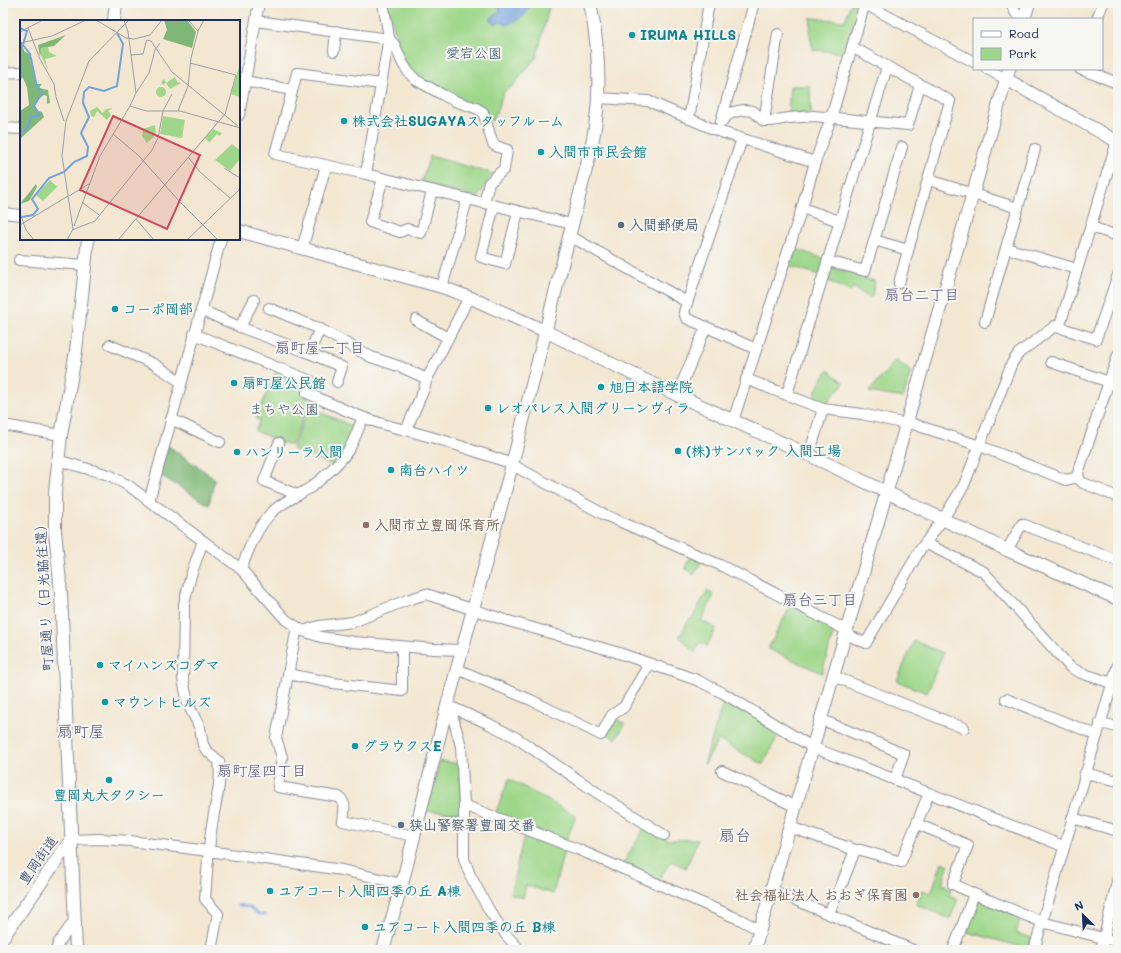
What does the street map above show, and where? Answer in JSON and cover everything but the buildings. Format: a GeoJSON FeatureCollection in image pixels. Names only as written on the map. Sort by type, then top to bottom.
{"type":"FeatureCollection","features":[{"type":"Feature","properties":{"kind":"street"},"geometry":{"type":"LineString","coordinates":[[114,20],[116,3]]}},
{"type":"Feature","properties":{"kind":"street"},"geometry":{"type":"LineString","coordinates":[[240,105],[242,85],[259,3]]}},
{"type":"Feature","properties":{"kind":"street"},"geometry":{"type":"LineString","coordinates":[[366,174],[389,40],[383,3]]}},
{"type":"Feature","properties":{"kind":"street"},"geometry":{"type":"LineString","coordinates":[[383,950],[450,707],[457,669],[512,465],[594,133],[598,98],[598,56],[590,3]]}},
{"type":"Feature","properties":{"kind":"street"},"geometry":{"type":"LineString","coordinates":[[689,119],[709,3]]}},
{"type":"Feature","properties":{"kind":"street"},"geometry":{"type":"LineString","coordinates":[[720,126],[754,3]]}},
{"type":"Feature","properties":{"kind":"street"},"geometry":{"type":"LineString","coordinates":[[1011,3],[1015,12],[1022,18]]}},
{"type":"Feature","properties":{"kind":"street"},"geometry":{"type":"LineString","coordinates":[[1023,18],[1029,3]]}},
{"type":"Feature","properties":{"kind":"street"},"geometry":{"type":"LineString","coordinates":[[1097,18],[1103,3]]}},
{"type":"Feature","properties":{"kind":"street"},"geometry":{"type":"LineString","coordinates":[[733,421],[802,208],[815,162],[831,118],[865,4],[973,61]]}},
{"type":"Feature","properties":{"kind":"street"},"geometry":{"type":"LineString","coordinates":[[256,20],[389,40],[394,44],[403,64],[416,80],[442,96],[483,112],[493,144],[508,150],[504,169],[489,183],[489,205],[480,257],[505,264],[518,212]]}},
{"type":"Feature","properties":{"kind":"street"},"geometry":{"type":"LineString","coordinates":[[334,51],[336,31]]}},
{"type":"Feature","properties":{"kind":"street"},"geometry":{"type":"LineString","coordinates":[[764,121],[778,34]]}},
{"type":"Feature","properties":{"kind":"street"},"geometry":{"type":"LineString","coordinates":[[852,47],[950,101],[899,283]]}},
{"type":"Feature","properties":{"kind":"street"},"geometry":{"type":"LineString","coordinates":[[787,394],[839,221],[888,67]]}},
{"type":"Feature","properties":{"kind":"street"},"geometry":{"type":"LineString","coordinates":[[991,70],[1008,74],[1118,140],[1059,328]]}},
{"type":"Feature","properties":{"kind":"street"},"geometry":{"type":"LineString","coordinates":[[1083,70],[1118,82]]}},
{"type":"Feature","properties":{"kind":"street"},"geometry":{"type":"LineString","coordinates":[[3,73],[20,72]]}},
{"type":"Feature","properties":{"kind":"street"},"geometry":{"type":"LineString","coordinates":[[381,84],[297,73],[275,154],[366,174],[467,200],[572,224]]}},
{"type":"Feature","properties":{"kind":"street"},"geometry":{"type":"LineString","coordinates":[[754,950],[1008,74]]}},
{"type":"Feature","properties":{"kind":"street"},"geometry":{"type":"LineString","coordinates":[[242,85],[292,90]]}},
{"type":"Feature","properties":{"kind":"street"},"geometry":{"type":"LineString","coordinates":[[720,126],[727,116],[733,112],[744,110],[752,111],[764,121],[814,116],[908,125],[920,85]]}},
{"type":"Feature","properties":{"kind":"street"},"geometry":{"type":"LineString","coordinates":[[598,98],[648,101],[689,119],[720,126],[742,139],[815,162]]}},
{"type":"Feature","properties":{"kind":"street"},"geometry":{"type":"LineString","coordinates":[[3,128],[20,129]]}},
{"type":"Feature","properties":{"kind":"street"},"geometry":{"type":"LineString","coordinates":[[742,139],[684,312],[686,318],[756,349]]}},
{"type":"Feature","properties":{"kind":"street"},"geometry":{"type":"LineString","coordinates":[[828,261],[864,271],[902,147]]}},
{"type":"Feature","properties":{"kind":"street"},"geometry":{"type":"LineString","coordinates":[[985,322],[1035,149]]}},
{"type":"Feature","properties":{"kind":"street"},"geometry":{"type":"LineString","coordinates":[[302,249],[326,166]]}},
{"type":"Feature","properties":{"kind":"street"},"geometry":{"type":"LineString","coordinates":[[383,179],[370,222],[400,232],[407,229],[421,233],[432,191]]}},
{"type":"Feature","properties":{"kind":"street"},"geometry":{"type":"LineString","coordinates":[[929,180],[1018,208]]}},
{"type":"Feature","properties":{"kind":"street"},"geometry":{"type":"LineString","coordinates":[[442,287],[467,200]]}},
{"type":"Feature","properties":{"kind":"street"},"geometry":{"type":"LineString","coordinates":[[802,208],[839,221]]}},
{"type":"Feature","properties":{"kind":"street"},"geometry":{"type":"LineString","coordinates":[[3,213],[20,215]]}},
{"type":"Feature","properties":{"kind":"street"},"geometry":{"type":"LineString","coordinates":[[1091,227],[1118,236]]}},
{"type":"Feature","properties":{"kind":"street"},"geometry":{"type":"LineString","coordinates":[[240,231],[442,287],[471,298],[545,331],[733,421],[809,455],[1007,550],[1118,599]]}},
{"type":"Feature","properties":{"kind":"street"},"geometry":{"type":"LineString","coordinates":[[568,238],[577,240],[687,302]]}},
{"type":"Feature","properties":{"kind":"street","name":"町屋通り（日光脇往還）"},"geometry":{"type":"LineString","coordinates":[[76,950],[61,601],[55,524],[55,492],[57,460],[75,358],[88,240]]}},
{"type":"Feature","properties":{"kind":"street"},"geometry":{"type":"LineString","coordinates":[[149,501],[221,240]]}},
{"type":"Feature","properties":{"kind":"street"},"geometry":{"type":"LineString","coordinates":[[874,240],[908,250]]}},
{"type":"Feature","properties":{"kind":"street"},"geometry":{"type":"LineString","coordinates":[[1006,248],[1077,270]]}},
{"type":"Feature","properties":{"kind":"street"},"geometry":{"type":"LineString","coordinates":[[19,260],[85,265]]}},
{"type":"Feature","properties":{"kind":"street"},"geometry":{"type":"LineString","coordinates":[[194,334],[311,381],[307,393],[363,418],[384,426],[406,430],[507,462],[605,515],[720,565],[866,642],[925,543],[943,519],[964,485],[1012,363],[1019,353],[1055,326],[1096,339],[1118,275]]}},
{"type":"Feature","properties":{"kind":"street"},"geometry":{"type":"LineString","coordinates":[[406,430],[424,389],[426,379],[471,298]]}},
{"type":"Feature","properties":{"kind":"street"},"geometry":{"type":"LineString","coordinates":[[240,327],[254,300]]}},
{"type":"Feature","properties":{"kind":"street"},"geometry":{"type":"LineString","coordinates":[[270,308],[320,329],[371,357],[401,367],[426,379]]}},
{"type":"Feature","properties":{"kind":"street"},"geometry":{"type":"LineString","coordinates":[[201,310],[342,367],[337,382]]}},
{"type":"Feature","properties":{"kind":"street"},"geometry":{"type":"LineString","coordinates":[[416,320],[448,338]]}},
{"type":"Feature","properties":{"kind":"street"},"geometry":{"type":"LineString","coordinates":[[678,395],[706,327]]}},
{"type":"Feature","properties":{"kind":"street"},"geometry":{"type":"LineString","coordinates":[[309,353],[320,329]]}},
{"type":"Feature","properties":{"kind":"street"},"geometry":{"type":"LineString","coordinates":[[110,345],[154,364],[181,382]]}},
{"type":"Feature","properties":{"kind":"street"},"geometry":{"type":"LineString","coordinates":[[1118,355],[1114,383],[1078,473],[1078,477],[1083,483],[1118,497]]}},
{"type":"Feature","properties":{"kind":"street"},"geometry":{"type":"LineString","coordinates":[[1052,362],[1114,383]]}},
{"type":"Feature","properties":{"kind":"street"},"geometry":{"type":"LineString","coordinates":[[746,379],[823,409],[862,414],[906,423],[980,446],[1066,480],[1078,477]]}},
{"type":"Feature","properties":{"kind":"street"},"geometry":{"type":"LineString","coordinates":[[809,455],[823,409]]}},
{"type":"Feature","properties":{"kind":"street"},"geometry":{"type":"LineString","coordinates":[[241,569],[253,538],[266,519],[280,506],[319,480],[346,452],[363,418]]}},
{"type":"Feature","properties":{"kind":"street"},"geometry":{"type":"LineString","coordinates":[[171,419],[220,442]]}},
{"type":"Feature","properties":{"kind":"street"},"geometry":{"type":"LineString","coordinates":[[3,425],[61,435]]}},
{"type":"Feature","properties":{"kind":"street"},"geometry":{"type":"LineString","coordinates":[[279,443],[264,481],[298,495]]}},
{"type":"Feature","properties":{"kind":"street"},"geometry":{"type":"LineString","coordinates":[[57,460],[109,475],[129,486],[241,569],[286,620],[300,629],[328,638],[354,642],[402,647],[462,650]]}},
{"type":"Feature","properties":{"kind":"street"},"geometry":{"type":"LineString","coordinates":[[1007,550],[1022,524],[1118,561]]}},
{"type":"Feature","properties":{"kind":"street"},"geometry":{"type":"LineString","coordinates":[[202,541],[184,604],[183,679],[188,704],[200,728],[203,745],[206,750],[219,761],[219,786],[208,851],[205,899],[218,914],[211,950]]}},
{"type":"Feature","properties":{"kind":"street"},"geometry":{"type":"LineString","coordinates":[[925,543],[984,572],[1070,667],[1081,673],[1115,685]]}},
{"type":"Feature","properties":{"kind":"street"},"geometry":{"type":"LineString","coordinates":[[300,629],[353,622],[422,594],[616,652],[697,680],[723,693],[812,747],[1063,846]]}},
{"type":"Feature","properties":{"kind":"street"},"geometry":{"type":"LineString","coordinates":[[300,629],[288,674],[276,738],[282,757],[278,787],[339,797],[343,800],[344,804],[343,821],[414,836]]}},
{"type":"Feature","properties":{"kind":"street"},"geometry":{"type":"LineString","coordinates":[[288,674],[340,684],[402,691],[402,647]]}},
{"type":"Feature","properties":{"kind":"street"},"geometry":{"type":"LineString","coordinates":[[457,669],[532,700],[601,735],[612,715],[624,707],[649,664]]}},
{"type":"Feature","properties":{"kind":"street"},"geometry":{"type":"LineString","coordinates":[[1034,950],[1100,723],[1115,685],[1118,664]]}},
{"type":"Feature","properties":{"kind":"street"},"geometry":{"type":"LineString","coordinates":[[833,676],[964,728]]}},
{"type":"Feature","properties":{"kind":"street"},"geometry":{"type":"LineString","coordinates":[[1006,699],[1097,735]]}},
{"type":"Feature","properties":{"kind":"street"},"geometry":{"type":"LineString","coordinates":[[450,707],[461,746],[464,805],[464,849],[466,866],[489,910],[506,935],[520,950]]}},
{"type":"Feature","properties":{"kind":"street"},"geometry":{"type":"LineString","coordinates":[[450,707],[515,737],[611,803],[664,835]]}},
{"type":"Feature","properties":{"kind":"street"},"geometry":{"type":"LineString","coordinates":[[820,719],[904,754],[894,779]]}},
{"type":"Feature","properties":{"kind":"street"},"geometry":{"type":"LineString","coordinates":[[1100,723],[1118,727]]}},
{"type":"Feature","properties":{"kind":"street"},"geometry":{"type":"LineString","coordinates":[[722,771],[796,807]]}},
{"type":"Feature","properties":{"kind":"street"},"geometry":{"type":"LineString","coordinates":[[1085,773],[1118,781]]}},
{"type":"Feature","properties":{"kind":"street"},"geometry":{"type":"LineString","coordinates":[[790,827],[855,850],[860,850],[901,862],[929,793]]}},
{"type":"Feature","properties":{"kind":"street"},"geometry":{"type":"LineString","coordinates":[[464,805],[577,849],[741,920],[760,930]]}},
{"type":"Feature","properties":{"kind":"street"},"geometry":{"type":"LineString","coordinates":[[1072,818],[1118,831]]}},
{"type":"Feature","properties":{"kind":"street"},"geometry":{"type":"LineString","coordinates":[[917,824],[968,845],[953,884],[1042,922],[1118,942]]}},
{"type":"Feature","properties":{"kind":"street"},"geometry":{"type":"LineString","coordinates":[[71,840],[100,839],[130,841],[208,851],[342,870],[402,884]]}},
{"type":"Feature","properties":{"kind":"street","name":"豊岡街道"},"geometry":{"type":"LineString","coordinates":[[3,937],[71,840]]}},
{"type":"Feature","properties":{"kind":"street"},"geometry":{"type":"LineString","coordinates":[[829,914],[855,850]]}},
{"type":"Feature","properties":{"kind":"street"},"geometry":{"type":"LineString","coordinates":[[1100,950],[1118,878]]}},
{"type":"Feature","properties":{"kind":"street"},"geometry":{"type":"LineString","coordinates":[[772,890],[912,950]]}},
{"type":"Feature","properties":{"kind":"street"},"geometry":{"type":"LineString","coordinates":[[952,950],[974,894]]}},
{"type":"Feature","properties":{"kind":"street"},"geometry":{"type":"LineString","coordinates":[[56,950],[58,942],[75,920]]}},
{"type":"Feature","properties":{"kind":"green space","name":"愛宕公園"},"geometry":{"type":"Polygon","coordinates":[[[386,3],[550,3],[537,56],[512,87],[504,91],[493,121],[482,113],[428,83],[409,69],[402,57],[386,3]]]}},
{"type":"Feature","properties":{"kind":"green space"},"geometry":{"type":"Polygon","coordinates":[[[851,3],[861,3],[844,53],[813,50],[810,35],[811,18],[845,21],[851,3]]]}},
{"type":"Feature","properties":{"kind":"green space"},"geometry":{"type":"Polygon","coordinates":[[[790,86],[810,86],[811,113],[788,115],[790,86]]]}},
{"type":"Feature","properties":{"kind":"green space"},"geometry":{"type":"Polygon","coordinates":[[[430,156],[494,174],[489,179],[478,198],[421,183],[430,156]]]}},
{"type":"Feature","properties":{"kind":"green space"},"geometry":{"type":"Polygon","coordinates":[[[795,249],[825,259],[820,275],[790,266],[795,249]]]}},
{"type":"Feature","properties":{"kind":"green space"},"geometry":{"type":"Polygon","coordinates":[[[831,266],[863,273],[866,279],[875,281],[872,296],[870,298],[853,287],[850,292],[827,280],[831,266]]]}},
{"type":"Feature","properties":{"kind":"green space"},"geometry":{"type":"Polygon","coordinates":[[[896,360],[911,372],[903,398],[869,392],[896,360]]]}},
{"type":"Feature","properties":{"kind":"green space"},"geometry":{"type":"Polygon","coordinates":[[[828,370],[844,383],[824,406],[816,400],[815,394],[828,370]]]}},
{"type":"Feature","properties":{"kind":"green space","name":"まちや公園"},"geometry":{"type":"Polygon","coordinates":[[[276,371],[304,382],[306,385],[302,395],[311,399],[291,446],[255,431],[260,420],[256,419],[276,371]]]}},
{"type":"Feature","properties":{"kind":"green space"},"geometry":{"type":"Polygon","coordinates":[[[309,407],[356,428],[349,446],[332,465],[292,449],[309,407]]]}},
{"type":"Feature","properties":{"kind":"green space"},"geometry":{"type":"Polygon","coordinates":[[[167,445],[214,478],[209,505],[160,475],[167,445]]]}},
{"type":"Feature","properties":{"kind":"green space"},"geometry":{"type":"Polygon","coordinates":[[[691,555],[702,560],[694,575],[685,568],[691,555]]]}},
{"type":"Feature","properties":{"kind":"green space"},"geometry":{"type":"Polygon","coordinates":[[[707,591],[714,595],[701,621],[716,628],[707,646],[700,642],[695,652],[679,637],[690,618],[692,619],[707,591]]]}},
{"type":"Feature","properties":{"kind":"green space"},"geometry":{"type":"Polygon","coordinates":[[[791,605],[835,627],[822,673],[768,649],[791,605]]]}},
{"type":"Feature","properties":{"kind":"green space"},"geometry":{"type":"Polygon","coordinates":[[[914,641],[943,653],[927,693],[897,681],[914,641]]]}},
{"type":"Feature","properties":{"kind":"green space"},"geometry":{"type":"Polygon","coordinates":[[[725,697],[781,730],[763,764],[718,740],[704,764],[725,697]]]}},
{"type":"Feature","properties":{"kind":"green space"},"geometry":{"type":"Polygon","coordinates":[[[614,718],[625,724],[616,739],[606,733],[614,718]]]}},
{"type":"Feature","properties":{"kind":"green space"},"geometry":{"type":"Polygon","coordinates":[[[440,761],[460,764],[462,813],[426,811],[440,761]]]}},
{"type":"Feature","properties":{"kind":"green space"},"geometry":{"type":"Polygon","coordinates":[[[509,779],[576,816],[566,841],[495,814],[509,779]]]}},
{"type":"Feature","properties":{"kind":"green space"},"geometry":{"type":"Polygon","coordinates":[[[645,827],[669,840],[698,839],[686,868],[671,861],[658,881],[622,865],[645,827]]]}},
{"type":"Feature","properties":{"kind":"green space"},"geometry":{"type":"Polygon","coordinates":[[[525,831],[565,846],[553,894],[526,885],[523,898],[510,894],[525,831]]]}},
{"type":"Feature","properties":{"kind":"green space"},"geometry":{"type":"Polygon","coordinates":[[[942,862],[949,865],[942,884],[951,888],[949,895],[958,899],[950,919],[916,904],[922,890],[931,893],[942,862]]]}},
{"type":"Feature","properties":{"kind":"green space"},"geometry":{"type":"Polygon","coordinates":[[[980,899],[1021,917],[1016,933],[1032,938],[1029,949],[964,931],[975,901],[980,899]]]}},
{"type":"Feature","properties":{"kind":"water"},"geometry":{"type":"Polygon","coordinates":[[[496,3],[527,3],[529,8],[523,17],[507,25],[501,22],[495,24],[492,23],[490,19],[500,11],[496,3]]]}},
{"type":"Feature","properties":{"kind":"waterway"},"geometry":{"type":"LineString","coordinates":[[238,905],[249,907],[258,914],[266,915]]}},
{"type":"Feature","properties":{"kind":"place","name":"IRUMA HILLS"},"geometry":{"type":"Point","coordinates":[632,35]}},
{"type":"Feature","properties":{"kind":"place","name":"株式会社SUGAYAスタッフルーム"},"geometry":{"type":"Point","coordinates":[344,121]}},
{"type":"Feature","properties":{"kind":"place","name":"入間市市民会館"},"geometry":{"type":"Point","coordinates":[541,152]}},
{"type":"Feature","properties":{"kind":"place","name":"入間郵便局"},"geometry":{"type":"Point","coordinates":[621,225]}},
{"type":"Feature","properties":{"kind":"place","name":"コーポ岡部"},"geometry":{"type":"Point","coordinates":[115,309]}},
{"type":"Feature","properties":{"kind":"place","name":"扇町屋公民館"},"geometry":{"type":"Point","coordinates":[234,383]}},
{"type":"Feature","properties":{"kind":"place","name":"旭日本語学院"},"geometry":{"type":"Point","coordinates":[601,387]}},
{"type":"Feature","properties":{"kind":"place","name":"レオパレス入間グリーンヴィラ"},"geometry":{"type":"Point","coordinates":[488,408]}},
{"type":"Feature","properties":{"kind":"place","name":"(株)サンパック 入間工場"},"geometry":{"type":"Point","coordinates":[678,451]}},
{"type":"Feature","properties":{"kind":"place","name":"ハンリーラ入間"},"geometry":{"type":"Point","coordinates":[237,452]}},
{"type":"Feature","properties":{"kind":"place","name":"南台ハイツ"},"geometry":{"type":"Point","coordinates":[391,470]}},
{"type":"Feature","properties":{"kind":"place","name":"入間市立豊岡保育所"},"geometry":{"type":"Point","coordinates":[366,525]}},
{"type":"Feature","properties":{"kind":"place","name":"マイハンズコダマ"},"geometry":{"type":"Point","coordinates":[100,665]}},
{"type":"Feature","properties":{"kind":"place","name":"マウントヒルズ"},"geometry":{"type":"Point","coordinates":[105,702]}},
{"type":"Feature","properties":{"kind":"place","name":"グラウクスE"},"geometry":{"type":"Point","coordinates":[355,746]}},
{"type":"Feature","properties":{"kind":"place","name":"豊岡丸大タクシー"},"geometry":{"type":"Point","coordinates":[109,780]}},
{"type":"Feature","properties":{"kind":"place","name":"狭山警察署豊岡交番"},"geometry":{"type":"Point","coordinates":[401,825]}},
{"type":"Feature","properties":{"kind":"place","name":"ユアコート入間四季の丘 A棟"},"geometry":{"type":"Point","coordinates":[270,891]}},
{"type":"Feature","properties":{"kind":"place","name":"社会福祉法人 おおぎ保育園"},"geometry":{"type":"Point","coordinates":[916,895]}},
{"type":"Feature","properties":{"kind":"place","name":"ユアコート入間四季の丘 B棟"},"geometry":{"type":"Point","coordinates":[365,927]}},
{"type":"Feature","properties":{"kind":"district","name":"扇台二丁目"},"geometry":{"type":"Point","coordinates":[922,295]}},
{"type":"Feature","properties":{"kind":"district","name":"扇町屋一丁目"},"geometry":{"type":"Point","coordinates":[320,348]}},
{"type":"Feature","properties":{"kind":"district","name":"扇台三丁目"},"geometry":{"type":"Point","coordinates":[820,600]}},
{"type":"Feature","properties":{"kind":"district","name":"扇町屋"},"geometry":{"type":"Point","coordinates":[81,731]}},
{"type":"Feature","properties":{"kind":"district","name":"扇町屋四丁目"},"geometry":{"type":"Point","coordinates":[262,771]}},
{"type":"Feature","properties":{"kind":"district","name":"扇台"},"geometry":{"type":"Point","coordinates":[735,835]}}]}
